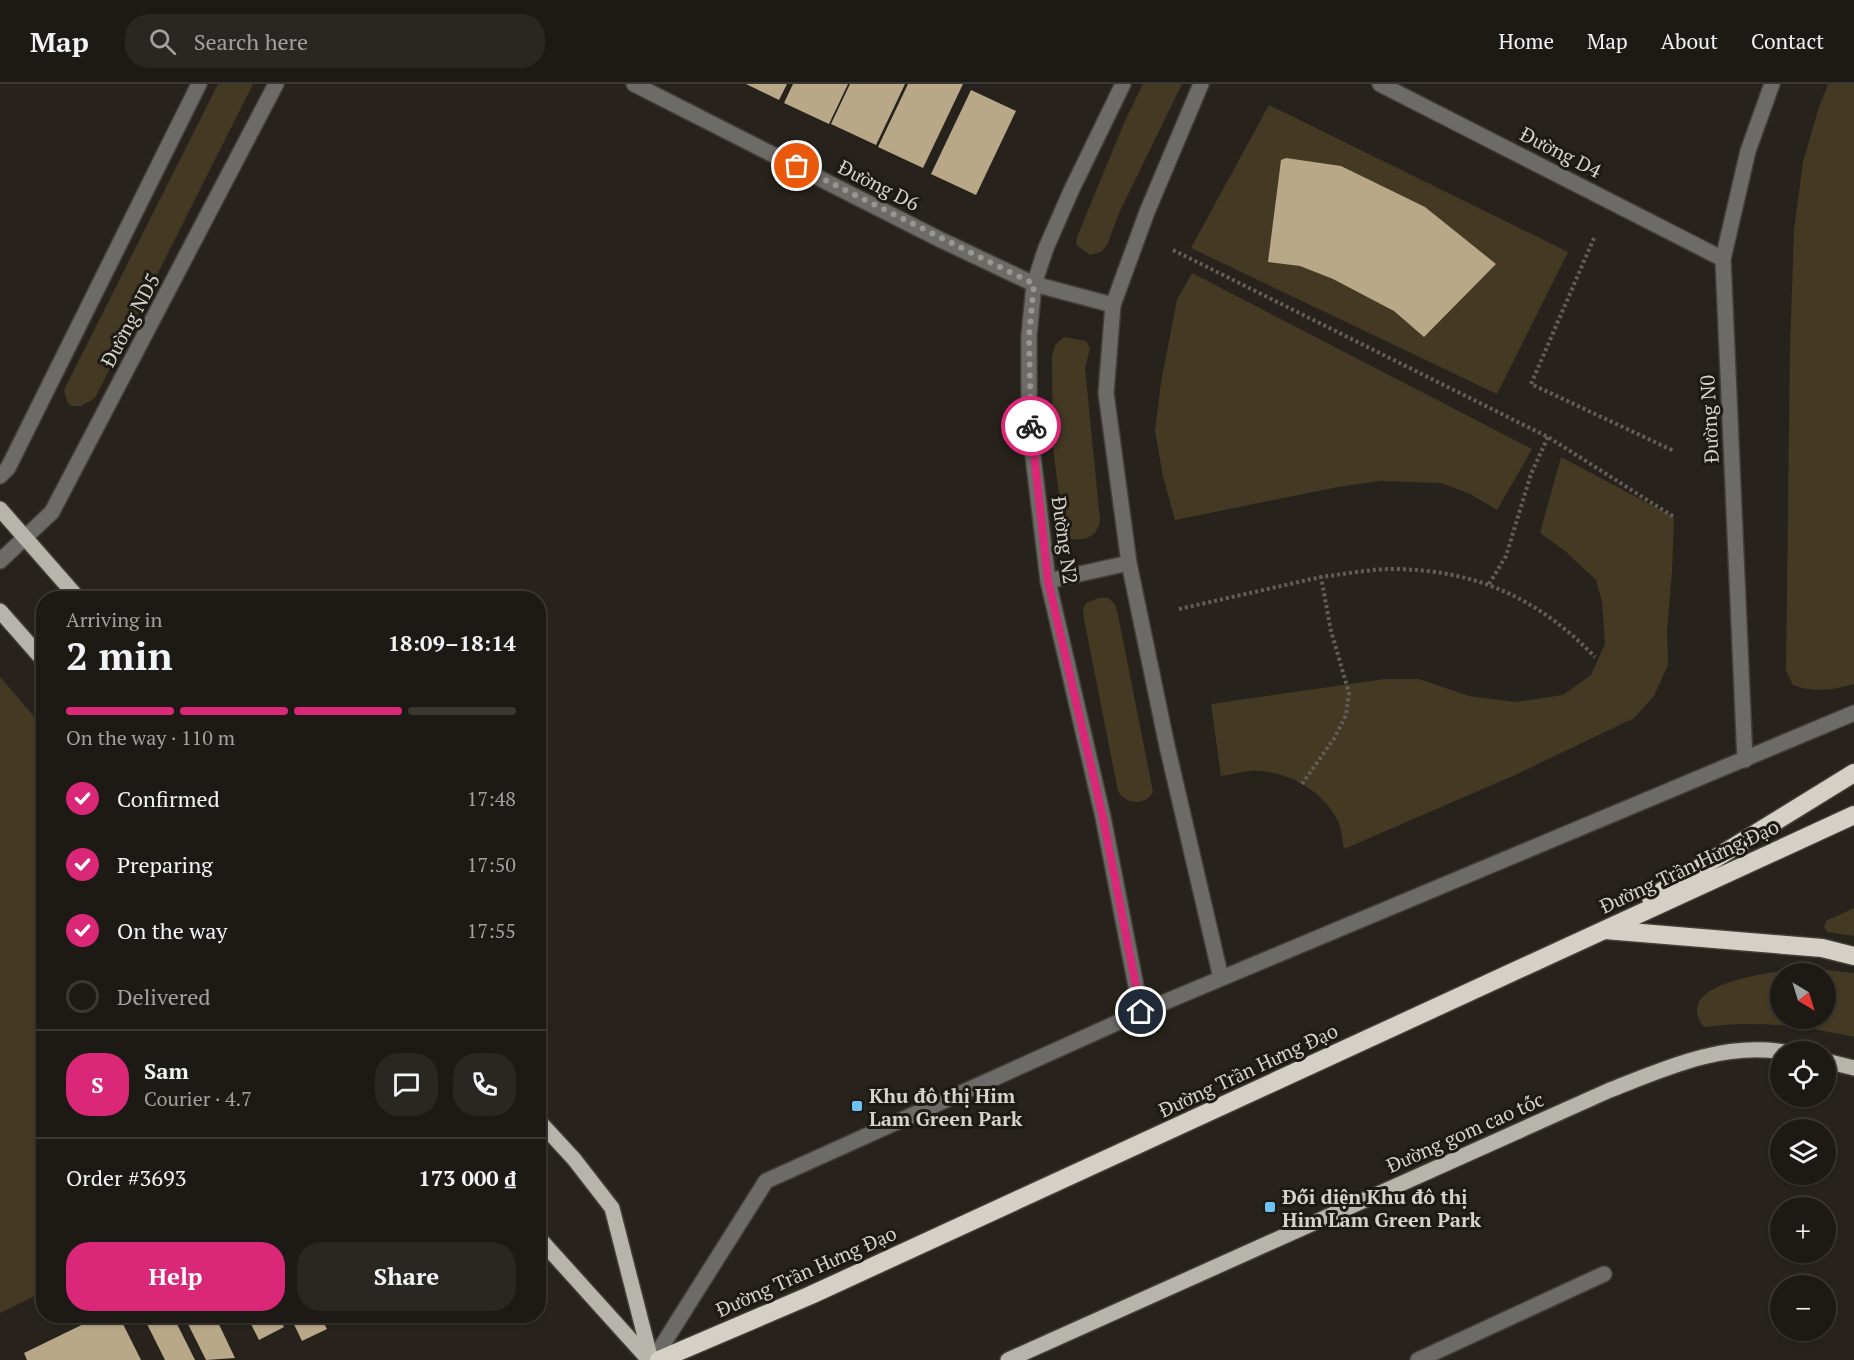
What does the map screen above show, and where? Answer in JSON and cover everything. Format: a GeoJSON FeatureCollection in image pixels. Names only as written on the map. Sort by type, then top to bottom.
{"type":"FeatureCollection","features":[{"type":"Feature","properties":{"kind":"highway"},"geometry":{"type":"LineString","coordinates":[[1585,939],[1854,773]]}},
{"type":"Feature","properties":{"kind":"highway","name":"Đường Trần Hưng Đạo"},"geometry":{"type":"LineString","coordinates":[[658,1360],[811,1295],[1854,815]]}},
{"type":"Feature","properties":{"kind":"highway"},"geometry":{"type":"LineString","coordinates":[[1603,930],[1822,948],[1854,956]]}},
{"type":"Feature","properties":{"kind":"main road"},"geometry":{"type":"LineString","coordinates":[[0,509],[72,591]]}},
{"type":"Feature","properties":{"kind":"main road"},"geometry":{"type":"LineString","coordinates":[[0,611],[36,653]]}},
{"type":"Feature","properties":{"kind":"main road","name":"Đường gom cao tốc"},"geometry":{"type":"LineString","coordinates":[[1008,1360],[1621,1086],[1685,1060],[1729,1051],[1770,1052]]}},
{"type":"Feature","properties":{"kind":"main road"},"geometry":{"type":"LineString","coordinates":[[1836,1064],[1854,1068]]}},
{"type":"Feature","properties":{"kind":"main road"},"geometry":{"type":"LineString","coordinates":[[546,1129],[574,1159],[612,1208],[651,1360]]}},
{"type":"Feature","properties":{"kind":"main road"},"geometry":{"type":"LineString","coordinates":[[546,1246],[651,1360]]}},
{"type":"Feature","properties":{"kind":"street"},"geometry":{"type":"LineString","coordinates":[[0,476],[8,468],[200,84]]}},
{"type":"Feature","properties":{"kind":"street","name":"Đường ND5"},"geometry":{"type":"LineString","coordinates":[[0,561],[26,539],[52,512],[276,84]]}},
{"type":"Feature","properties":{"kind":"street","name":"Đường D6"},"geometry":{"type":"LineString","coordinates":[[634,84],[939,239],[1034,284],[1113,305]]}},
{"type":"Feature","properties":{"kind":"street","name":"Đường N2"},"geometry":{"type":"LineString","coordinates":[[1122,84],[1071,191],[1046,248],[1034,284],[1029,336],[1029,396],[1033,456],[1048,581],[1103,818],[1141,1012]]}},
{"type":"Feature","properties":{"kind":"street"},"geometry":{"type":"LineString","coordinates":[[1201,84],[1147,212],[1113,305],[1106,393],[1129,563],[1167,746],[1221,978]]}},
{"type":"Feature","properties":{"kind":"street","name":"Đường D4"},"geometry":{"type":"LineString","coordinates":[[1380,84],[1723,259]]}},
{"type":"Feature","properties":{"kind":"street","name":"Đường N0"},"geometry":{"type":"LineString","coordinates":[[1745,760],[1723,259],[1748,151],[1772,84]]}},
{"type":"Feature","properties":{"kind":"street"},"geometry":{"type":"LineString","coordinates":[[1048,581],[1129,563]]}},
{"type":"Feature","properties":{"kind":"street"},"geometry":{"type":"LineString","coordinates":[[651,1360],[766,1181],[1141,1012],[1854,713]]}},
{"type":"Feature","properties":{"kind":"street"},"geometry":{"type":"LineString","coordinates":[[1418,1360],[1604,1274]]}},
{"type":"Feature","properties":{"kind":"path"},"geometry":{"type":"LineString","coordinates":[[1594,238],[1531,384],[1674,451]]}},
{"type":"Feature","properties":{"kind":"path"},"geometry":{"type":"LineString","coordinates":[[1173,250],[1548,437],[1674,517]]}},
{"type":"Feature","properties":{"kind":"path"},"geometry":{"type":"LineString","coordinates":[[1489,585],[1506,556],[1532,474],[1548,437]]}},
{"type":"Feature","properties":{"kind":"path"},"geometry":{"type":"LineString","coordinates":[[1179,609],[1321,577],[1394,569],[1451,576],[1489,585],[1542,610],[1570,632],[1595,657]]}},
{"type":"Feature","properties":{"kind":"path"},"geometry":{"type":"LineString","coordinates":[[1302,784],[1335,737],[1346,715],[1349,693],[1331,631],[1321,577]]}},
{"type":"Feature","properties":{"kind":"shaded area"},"geometry":{"type":"Polygon","coordinates":[[[218,84],[253,84],[95,398],[81,406],[71,406],[67,402],[64,390],[218,84]]]}},
{"type":"Feature","properties":{"kind":"shaded area"},"geometry":{"type":"Polygon","coordinates":[[[1143,84],[1182,84],[1120,211],[1107,245],[1101,252],[1090,255],[1076,245],[1077,237],[1124,123],[1143,84]]]}},
{"type":"Feature","properties":{"kind":"shaded area"},"geometry":{"type":"Polygon","coordinates":[[[1828,84],[1854,84],[1854,684],[1816,690],[1793,685],[1786,671],[1790,349],[1794,230],[1803,162],[1828,84]]]}},
{"type":"Feature","properties":{"kind":"shaded area"},"geometry":{"type":"Polygon","coordinates":[[[1269,105],[1568,252],[1497,394],[1191,248],[1269,105]]]}},
{"type":"Feature","properties":{"kind":"shaded area"},"geometry":{"type":"Polygon","coordinates":[[[1192,273],[1532,449],[1497,510],[1470,494],[1441,483],[1380,481],[1338,487],[1175,520],[1163,477],[1155,431],[1161,382],[1177,300],[1192,273]]]}},
{"type":"Feature","properties":{"kind":"shaded area"},"geometry":{"type":"Polygon","coordinates":[[[1064,337],[1086,341],[1090,348],[1085,368],[1100,520],[1094,534],[1081,539],[1070,539],[1064,532],[1053,448],[1052,357],[1055,345],[1064,337]]]}},
{"type":"Feature","properties":{"kind":"shaded area"},"geometry":{"type":"Polygon","coordinates":[[[1561,457],[1674,517],[1667,630],[1668,665],[1654,696],[1634,718],[1515,775],[1344,849],[1339,824],[1331,810],[1322,799],[1301,783],[1275,773],[1262,771],[1221,776],[1211,704],[1385,679],[1419,679],[1469,696],[1515,702],[1563,695],[1591,675],[1605,644],[1602,602],[1596,580],[1565,551],[1540,533],[1561,457]]]}},
{"type":"Feature","properties":{"kind":"shaded area"},"geometry":{"type":"Polygon","coordinates":[[[1099,598],[1108,598],[1115,604],[1118,615],[1153,792],[1150,797],[1141,802],[1130,801],[1121,796],[1118,791],[1083,609],[1086,603],[1099,598]]]}},
{"type":"Feature","properties":{"kind":"shaded area"},"geometry":{"type":"Polygon","coordinates":[[[0,677],[36,719],[36,1295],[0,1313],[0,677]]]}},
{"type":"Feature","properties":{"kind":"shaded area"},"geometry":{"type":"Polygon","coordinates":[[[1854,908],[1854,936],[1827,932],[1824,927],[1826,921],[1854,908]]]}},
{"type":"Feature","properties":{"kind":"shaded area"},"geometry":{"type":"Polygon","coordinates":[[[1836,971],[1854,973],[1854,1037],[1809,1029],[1836,1029],[1836,971]]]}},
{"type":"Feature","properties":{"kind":"shaded area"},"geometry":{"type":"Polygon","coordinates":[[[1770,973],[1770,1024],[1704,1027],[1697,1011],[1701,999],[1714,989],[1732,981],[1770,973]]]}},
{"type":"Feature","properties":{"kind":"building"},"geometry":{"type":"Polygon","coordinates":[[[746,84],[787,84],[779,100],[746,84]]]}},
{"type":"Feature","properties":{"kind":"building"},"geometry":{"type":"Polygon","coordinates":[[[793,84],[848,84],[829,124],[784,103],[793,84]]]}},
{"type":"Feature","properties":{"kind":"building"},"geometry":{"type":"Polygon","coordinates":[[[850,84],[905,84],[876,145],[831,124],[850,84]]]}},
{"type":"Feature","properties":{"kind":"building"},"geometry":{"type":"Polygon","coordinates":[[[908,84],[963,84],[923,168],[878,147],[908,84]]]}},
{"type":"Feature","properties":{"kind":"building"},"geometry":{"type":"Polygon","coordinates":[[[971,90],[1016,111],[976,195],[931,174],[971,90]]]}},
{"type":"Feature","properties":{"kind":"building"},"geometry":{"type":"Polygon","coordinates":[[[1286,158],[1341,166],[1425,207],[1496,264],[1424,337],[1394,311],[1333,279],[1300,266],[1268,262],[1281,160],[1286,158]]]}},
{"type":"Feature","properties":{"kind":"building"},"geometry":{"type":"Polygon","coordinates":[[[86,1323],[122,1323],[141,1360],[27,1360],[24,1353],[86,1323]]]}},
{"type":"Feature","properties":{"kind":"building"},"geometry":{"type":"Polygon","coordinates":[[[146,1323],[176,1323],[195,1360],[165,1360],[146,1323]]]}},
{"type":"Feature","properties":{"kind":"building"},"geometry":{"type":"Polygon","coordinates":[[[188,1323],[218,1323],[235,1358],[206,1360],[188,1323]]]}},
{"type":"Feature","properties":{"kind":"building"},"geometry":{"type":"Polygon","coordinates":[[[250,1323],[282,1323],[284,1327],[259,1340],[250,1323]]]}},
{"type":"Feature","properties":{"kind":"building"},"geometry":{"type":"Polygon","coordinates":[[[293,1323],[324,1323],[327,1329],[302,1341],[293,1323]]]}},
{"type":"Feature","properties":{"kind":"way so far"},"geometry":{"type":"LineString","coordinates":[[797,166],[939,239],[1034,284],[1029,336],[1031,426]]}},
{"type":"Feature","properties":{"kind":"place","name":"Khu đô thị Him Lam Green Park"},"geometry":{"type":"Point","coordinates":[857,1106]}},
{"type":"Feature","properties":{"kind":"place","name":"Đối diện Khu đô thị Him Lam Green Park"},"geometry":{"type":"Point","coordinates":[1270,1207]}},
{"type":"Feature","properties":{"kind":"route"},"geometry":{"type":"LineString","coordinates":[[1031,426],[1048,581],[1103,818],[1141,1012]]}}]}
